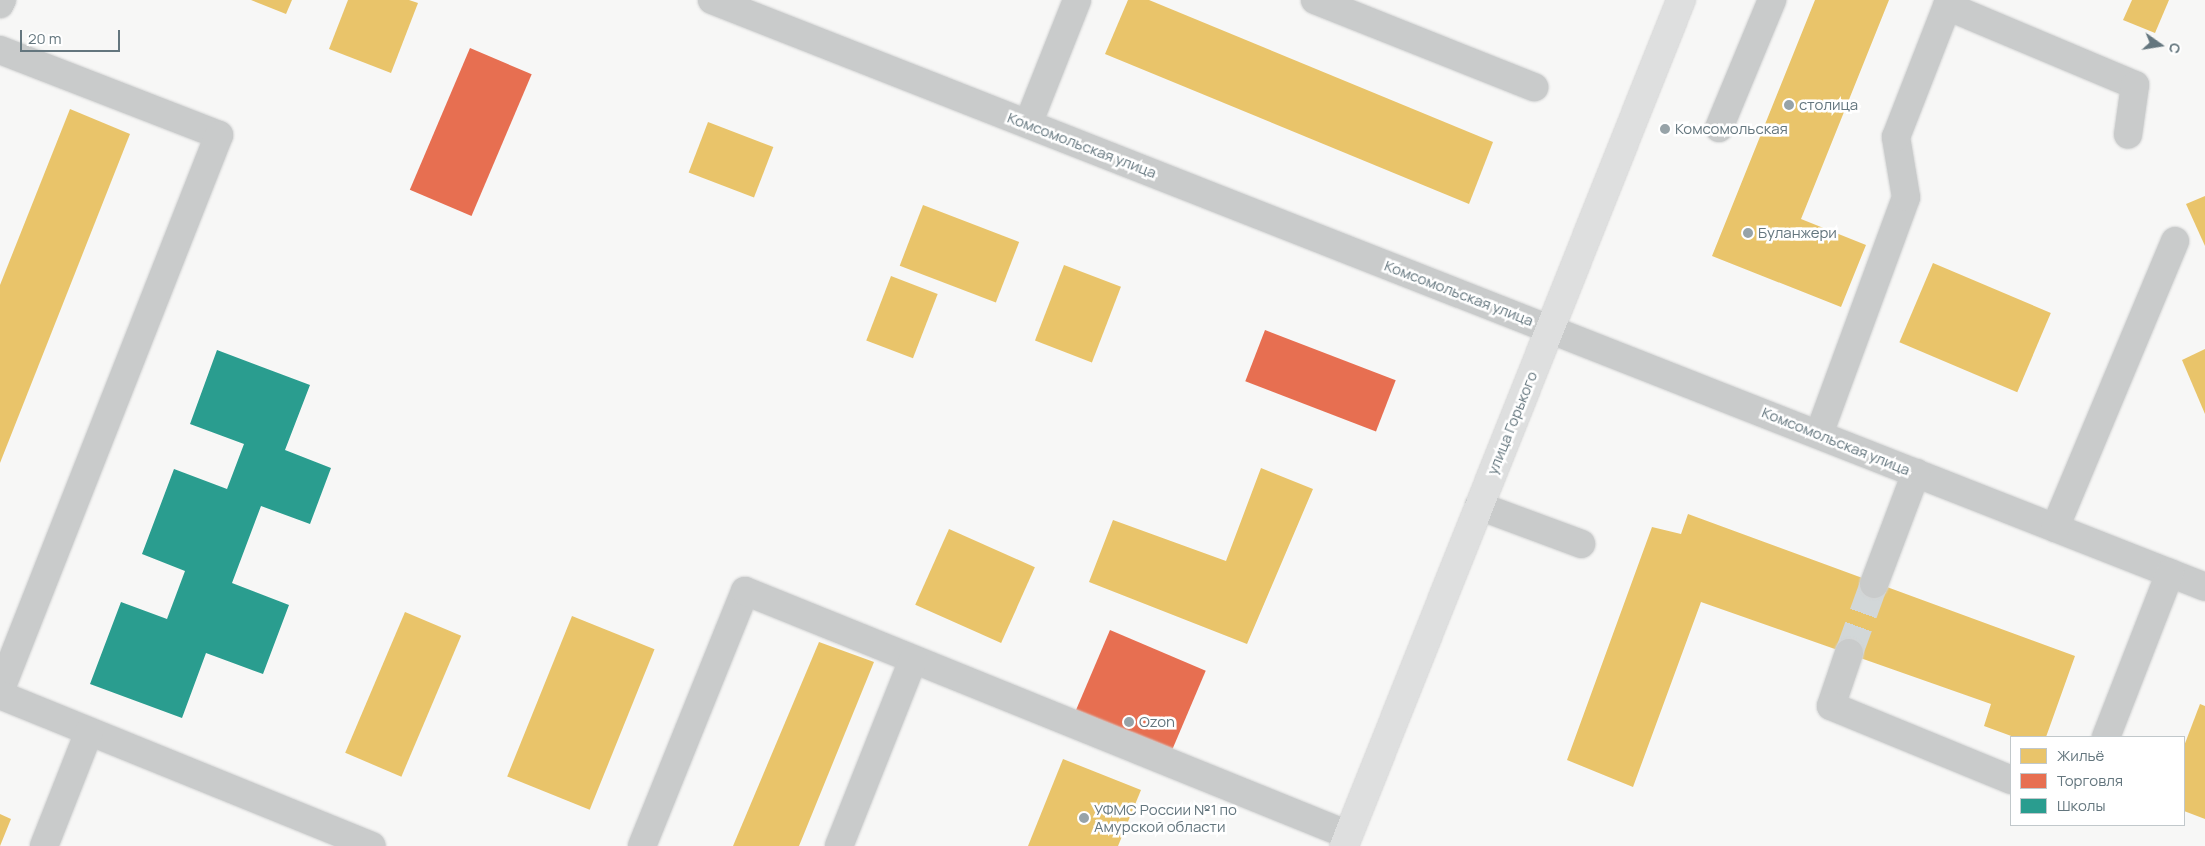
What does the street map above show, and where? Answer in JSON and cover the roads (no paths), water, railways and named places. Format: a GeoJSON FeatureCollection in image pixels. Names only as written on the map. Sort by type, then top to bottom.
{"type":"FeatureCollection","features":[{"type":"Feature","properties":{"kind":"main road","name":"улица Горького"},"geometry":{"type":"LineString","coordinates":[[1346,841],[1681,0]]}},
{"type":"Feature","properties":{"kind":"street"},"geometry":{"type":"LineString","coordinates":[[0,4],[2,0]]}},
{"type":"Feature","properties":{"kind":"street","name":"Комсомольская улица"},"geometry":{"type":"LineString","coordinates":[[712,0],[2205,587]]}},
{"type":"Feature","properties":{"kind":"street"},"geometry":{"type":"LineString","coordinates":[[1028,124],[1078,0]]}},
{"type":"Feature","properties":{"kind":"street"},"geometry":{"type":"LineString","coordinates":[[1315,0],[1534,87]]}},
{"type":"Feature","properties":{"kind":"street"},"geometry":{"type":"LineString","coordinates":[[1718,128],[1772,0]]}},
{"type":"Feature","properties":{"kind":"street"},"geometry":{"type":"LineString","coordinates":[[1819,434],[1906,197],[1896,137],[1947,6],[2135,85],[2128,135]]}},
{"type":"Feature","properties":{"kind":"street"},"geometry":{"type":"LineString","coordinates":[[0,50],[219,135],[0,691]]}},
{"type":"Feature","properties":{"kind":"street"},"geometry":{"type":"LineString","coordinates":[[2055,528],[2175,241]]}},
{"type":"Feature","properties":{"kind":"street"},"geometry":{"type":"LineString","coordinates":[[1874,584],[1916,473]]}},
{"type":"Feature","properties":{"kind":"street"},"geometry":{"type":"LineString","coordinates":[[1479,506],[1581,544]]}},
{"type":"Feature","properties":{"kind":"street"},"geometry":{"type":"LineString","coordinates":[[2106,736],[2170,573]]}},
{"type":"Feature","properties":{"kind":"street"},"geometry":{"type":"LineString","coordinates":[[642,846],[745,591],[1346,841]]}},
{"type":"Feature","properties":{"kind":"street"},"geometry":{"type":"LineString","coordinates":[[1849,653],[1832,706],[2010,780]]}},
{"type":"Feature","properties":{"kind":"street"},"geometry":{"type":"LineString","coordinates":[[840,846],[913,660]]}},
{"type":"Feature","properties":{"kind":"street"},"geometry":{"type":"LineString","coordinates":[[0,696],[371,846]]}},
{"type":"Feature","properties":{"kind":"street"},"geometry":{"type":"LineString","coordinates":[[44,846],[89,732]]}},
{"type":"Feature","properties":{"kind":"tunnel"},"geometry":{"type":"LineString","coordinates":[[1849,653],[1874,584]]}},
{"type":"Feature","properties":{"kind":"place","name":"столица"},"geometry":{"type":"Point","coordinates":[1789,105]}},
{"type":"Feature","properties":{"kind":"place","name":"Комсомольская"},"geometry":{"type":"Point","coordinates":[1665,129]}},
{"type":"Feature","properties":{"kind":"place","name":"Буланжери"},"geometry":{"type":"Point","coordinates":[1748,233]}},
{"type":"Feature","properties":{"kind":"place","name":"Ozon"},"geometry":{"type":"Point","coordinates":[1129,722]}},
{"type":"Feature","properties":{"kind":"place","name":"УФМС России №1 по Амурской области"},"geometry":{"type":"Point","coordinates":[1084,818]}}]}
